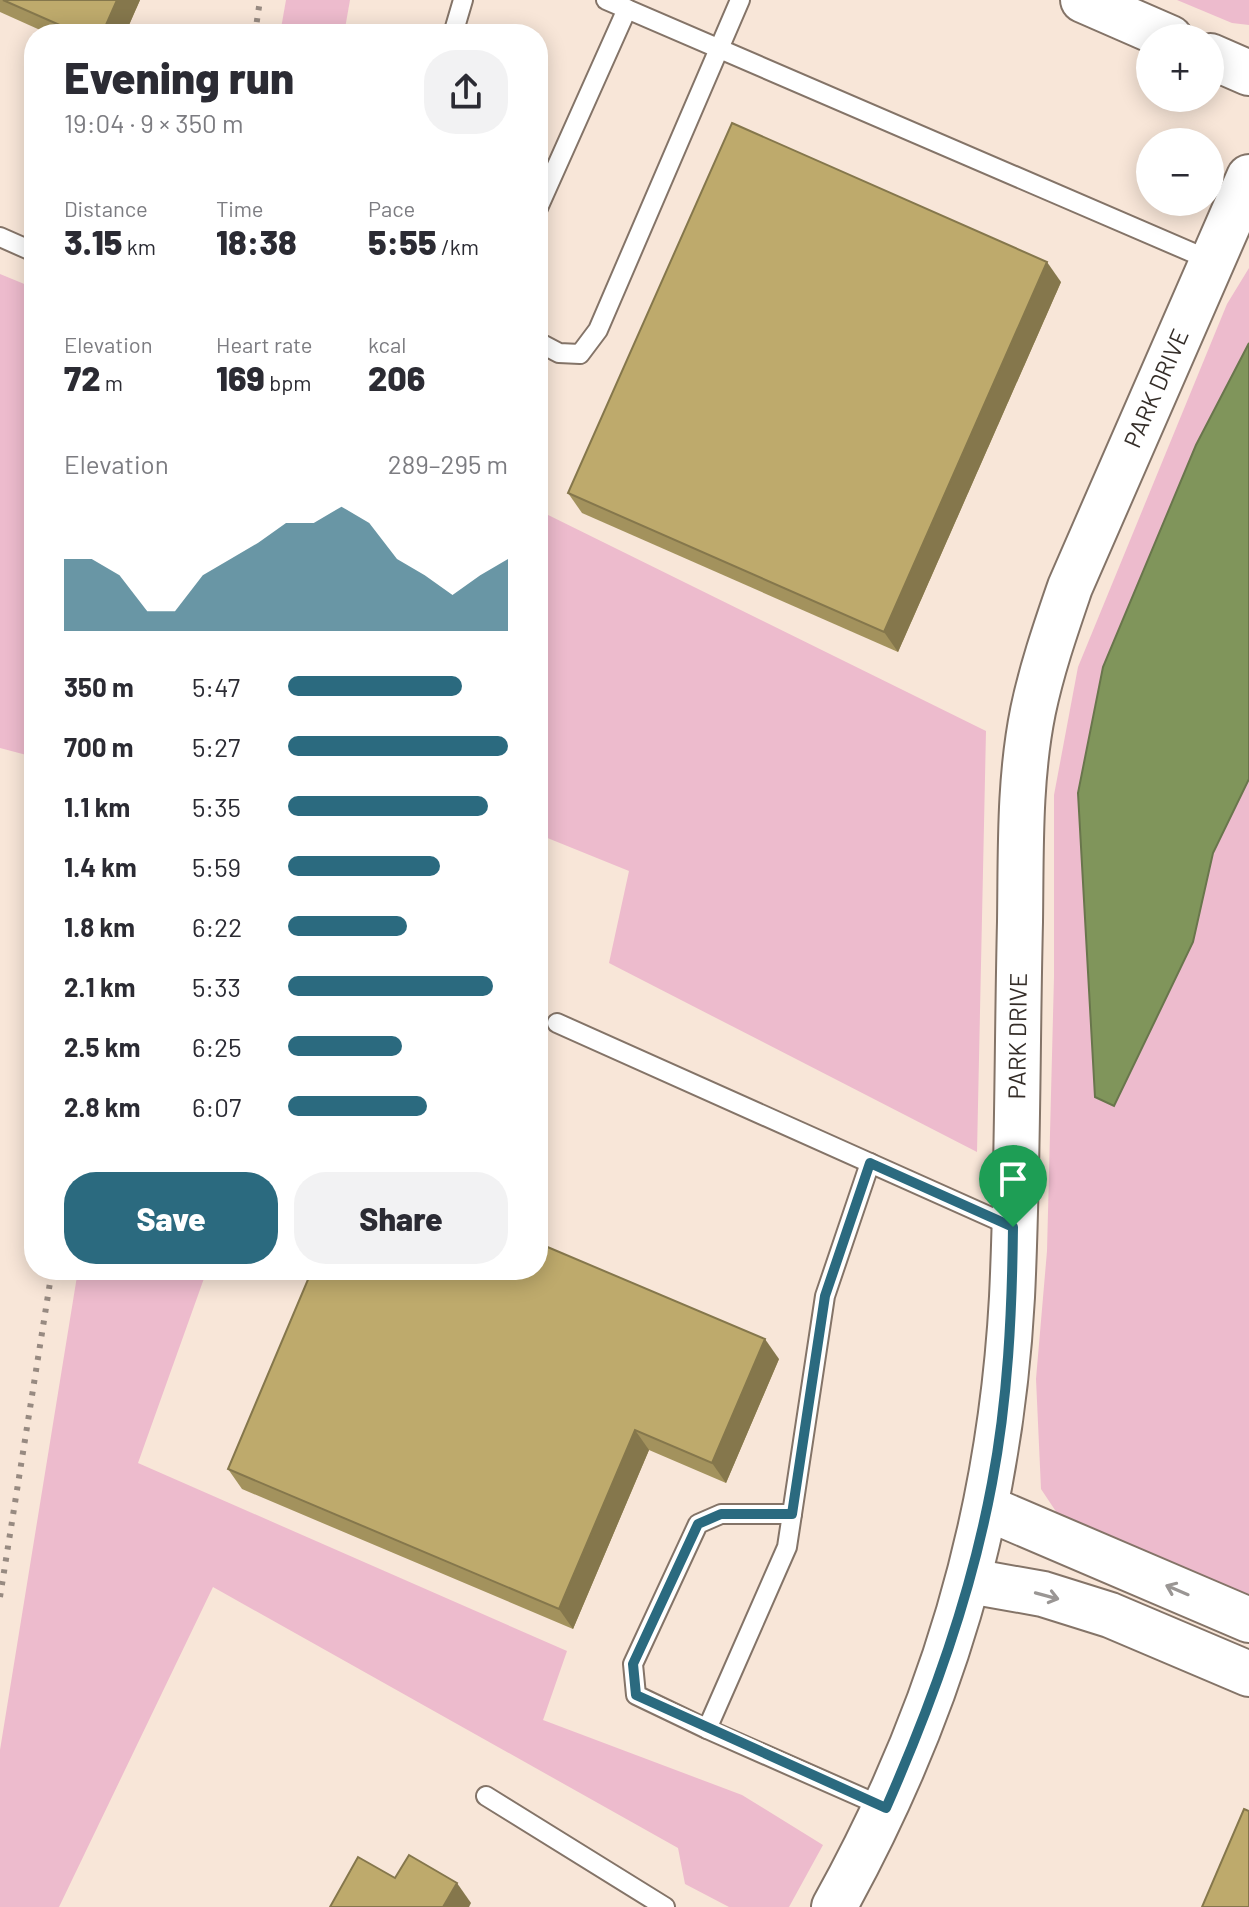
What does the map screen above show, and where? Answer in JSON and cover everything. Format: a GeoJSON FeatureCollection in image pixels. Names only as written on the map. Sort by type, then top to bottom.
{"type":"FeatureCollection","features":[{"type":"Feature","properties":{"kind":"street"},"geometry":{"type":"LineString","coordinates":[[1083,0],[1138,24]]}},
{"type":"Feature","properties":{"kind":"street"},"geometry":{"type":"LineString","coordinates":[[1224,62],[1249,73]]}},
{"type":"Feature","properties":{"kind":"street","name":"PARK DRIVE"},"geometry":{"type":"LineString","coordinates":[[834,1907],[886,1808],[920,1730],[970,1581],[987,1508],[1006,1390],[1013,1227],[1022,802],[1033,714],[1048,649],[1070,587],[1249,177]]}},
{"type":"Feature","properties":{"kind":"street"},"geometry":{"type":"LineString","coordinates":[[987,1508],[1249,1620]]}},
{"type":"Feature","properties":{"kind":"street"},"geometry":{"type":"LineString","coordinates":[[970,1581],[1043,1594],[1110,1615],[1249,1674]]}},
{"type":"Feature","properties":{"kind":"lane"},"geometry":{"type":"LineString","coordinates":[[456,24],[463,0]]}},
{"type":"Feature","properties":{"kind":"lane"},"geometry":{"type":"LineString","coordinates":[[606,0],[1212,261]]}},
{"type":"Feature","properties":{"kind":"lane"},"geometry":{"type":"LineString","coordinates":[[548,347],[559,353],[580,354],[598,330],[740,0]]}},
{"type":"Feature","properties":{"kind":"lane"},"geometry":{"type":"LineString","coordinates":[[548,186],[627,9]]}},
{"type":"Feature","properties":{"kind":"lane"},"geometry":{"type":"LineString","coordinates":[[0,237],[24,248]]}},
{"type":"Feature","properties":{"kind":"lane"},"geometry":{"type":"LineString","coordinates":[[557,1023],[1013,1227]]}},
{"type":"Feature","properties":{"kind":"lane"},"geometry":{"type":"LineString","coordinates":[[707,1729],[787,1547],[825,1296],[870,1163]]}},
{"type":"Feature","properties":{"kind":"lane"},"geometry":{"type":"LineString","coordinates":[[792,1514],[721,1514],[698,1524],[633,1664],[636,1695],[886,1808]]}},
{"type":"Feature","properties":{"kind":"lane"},"geometry":{"type":"LineString","coordinates":[[486,1796],[665,1907]]}},
{"type":"Feature","properties":{"kind":"shaded area"},"geometry":{"type":"Polygon","coordinates":[[[286,0],[350,0],[346,24],[282,24],[286,0]]]}},
{"type":"Feature","properties":{"kind":"shaded area"},"geometry":{"type":"Polygon","coordinates":[[[1177,0],[1249,0],[1249,25],[1232,23],[1177,0]]]}},
{"type":"Feature","properties":{"kind":"shaded area"},"geometry":{"type":"Polygon","coordinates":[[[1249,268],[1249,1602],[1067,1528],[1041,1489],[1036,1379],[1047,1251],[1054,977],[1054,795],[1078,667],[1227,304],[1249,268]]]}},
{"type":"Feature","properties":{"kind":"shaded area"},"geometry":{"type":"Polygon","coordinates":[[[0,274],[24,284],[24,754],[0,748],[0,274]]]}},
{"type":"Feature","properties":{"kind":"shaded area"},"geometry":{"type":"Polygon","coordinates":[[[1249,343],[1249,779],[1213,853],[1193,942],[1114,1106],[1095,1097],[1078,793],[1103,667],[1196,445],[1249,343]]]}},
{"type":"Feature","properties":{"kind":"shaded area"},"geometry":{"type":"Polygon","coordinates":[[[548,515],[986,731],[977,1152],[609,963],[629,871],[548,838],[548,515]]]}},
{"type":"Feature","properties":{"kind":"shaded area"},"geometry":{"type":"Polygon","coordinates":[[[76,1280],[203,1280],[138,1463],[567,1651],[543,1720],[742,1795],[823,1845],[789,1907],[729,1907],[685,1884],[678,1848],[213,1587],[59,1907],[0,1907],[0,1750],[76,1280]]]}},
{"type":"Feature","properties":{"kind":"building"},"geometry":{"type":"Polygon","coordinates":[[[3,0],[117,0],[106,24],[57,24],[3,0]]]}},
{"type":"Feature","properties":{"kind":"building"},"geometry":{"type":"Polygon","coordinates":[[[732,123],[1047,262],[884,632],[568,493],[732,123]]]}},
{"type":"Feature","properties":{"kind":"building"},"geometry":{"type":"Polygon","coordinates":[[[548,1247],[765,1339],[712,1463],[635,1430],[559,1609],[228,1469],[308,1280],[548,1280],[548,1247]]]}},
{"type":"Feature","properties":{"kind":"building"},"geometry":{"type":"Polygon","coordinates":[[[1244,1809],[1249,1811],[1249,1907],[1202,1907],[1244,1809]]]}},
{"type":"Feature","properties":{"kind":"building"},"geometry":{"type":"Polygon","coordinates":[[[409,1855],[457,1883],[443,1907],[330,1907],[358,1857],[395,1878],[409,1855]]]}},
{"type":"Feature","properties":{"kind":"railway"},"geometry":{"type":"LineString","coordinates":[[256,24],[260,0]]}},
{"type":"Feature","properties":{"kind":"railway"},"geometry":{"type":"LineString","coordinates":[[0,1597],[50,1280]]}},
{"type":"Feature","properties":{"kind":"route"},"geometry":{"type":"LineString","coordinates":[[870,1163],[1013,1227],[1006,1390],[992,1482],[970,1581],[949,1651],[920,1730],[886,1808],[636,1695],[633,1664],[698,1524],[721,1514],[792,1514],[825,1296],[870,1163]]}}]}
